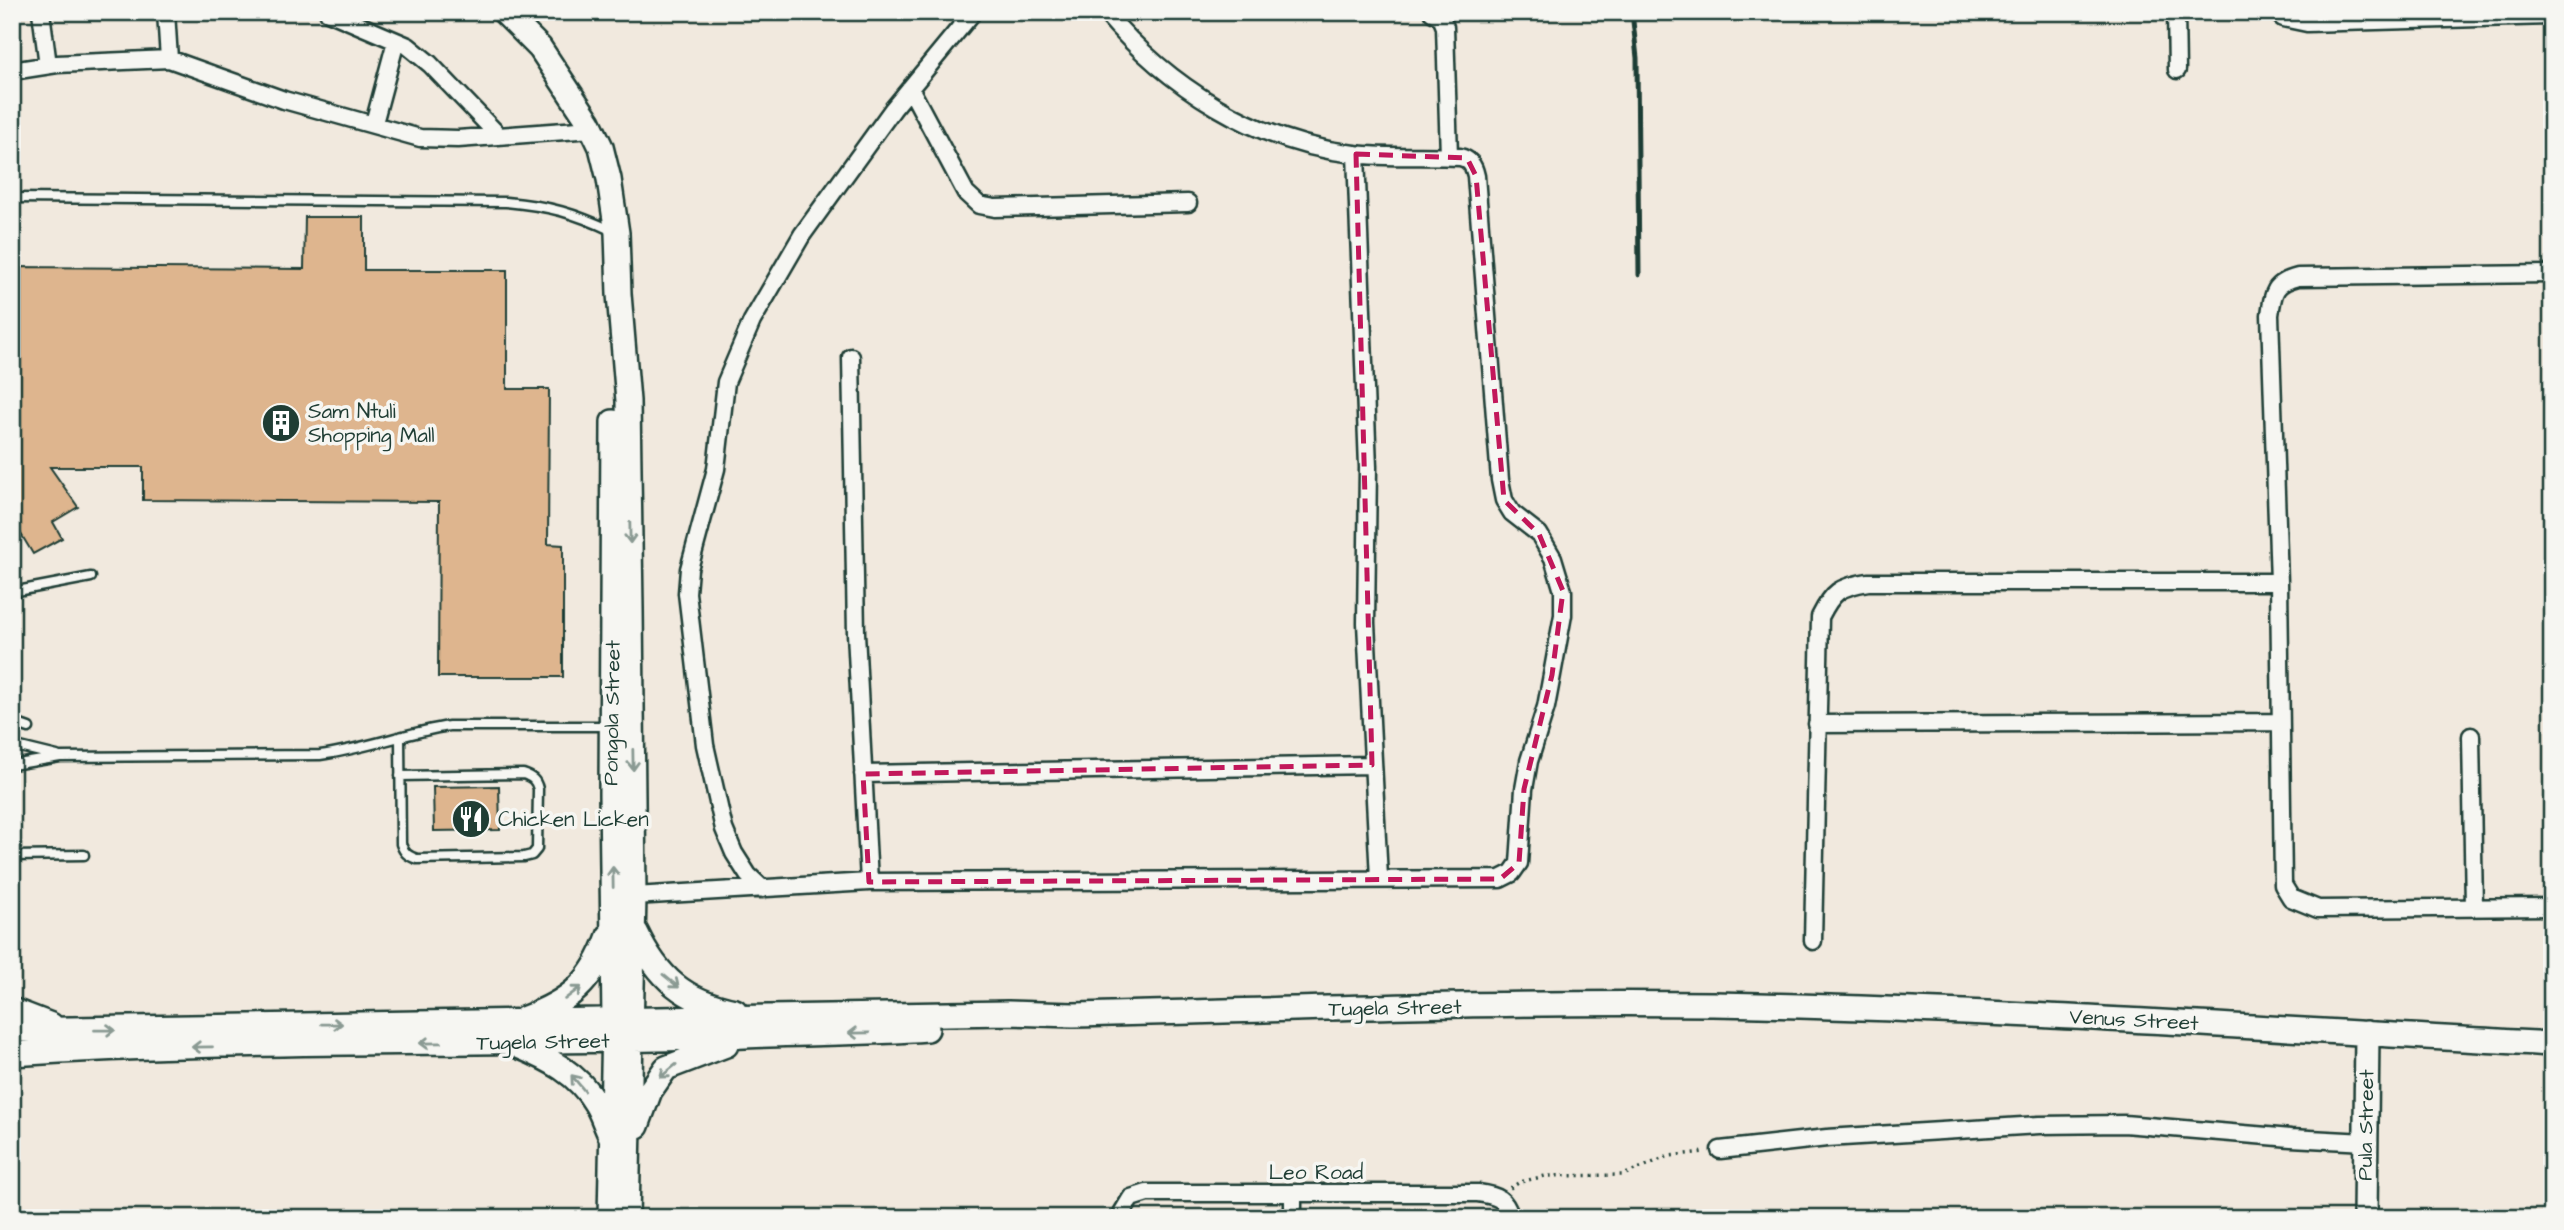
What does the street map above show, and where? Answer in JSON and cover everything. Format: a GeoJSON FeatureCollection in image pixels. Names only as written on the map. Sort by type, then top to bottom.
{"type":"FeatureCollection","features":[{"type":"Feature","properties":{"kind":"street"},"geometry":{"type":"LineString","coordinates":[[41,12],[48,65]]}},
{"type":"Feature","properties":{"kind":"street"},"geometry":{"type":"LineString","coordinates":[[166,12],[169,59]]}},
{"type":"Feature","properties":{"kind":"street"},"geometry":{"type":"LineString","coordinates":[[328,12],[408,46],[430,64],[499,136]]}},
{"type":"Feature","properties":{"kind":"street","name":"Pongola Street"},"geometry":{"type":"LineString","coordinates":[[504,12],[540,48],[569,89],[592,129],[601,147],[609,179],[617,233],[619,294],[612,328],[622,726],[621,1142],[628,1218]]}},
{"type":"Feature","properties":{"kind":"street"},"geometry":{"type":"LineString","coordinates":[[763,889],[748,875],[734,853],[724,829],[705,745],[687,593],[689,569],[716,469],[726,382],[752,321],[802,235],[910,88],[973,12]]}},
{"type":"Feature","properties":{"kind":"street"},"geometry":{"type":"LineString","coordinates":[[634,896],[869,882],[1500,878],[1512,873],[1519,863],[1524,789],[1529,761],[1546,707],[1563,615],[1563,591],[1553,558],[1539,534],[1512,513],[1504,500],[1473,165],[1466,158],[1448,156],[1356,154],[1301,144],[1265,131],[1209,102],[1168,75],[1105,12]]}},
{"type":"Feature","properties":{"kind":"street"},"geometry":{"type":"LineString","coordinates":[[1432,12],[1441,17],[1445,27],[1448,156]]}},
{"type":"Feature","properties":{"kind":"street"},"geometry":{"type":"LineString","coordinates":[[2176,12],[2176,70]]}},
{"type":"Feature","properties":{"kind":"street"},"geometry":{"type":"LineString","coordinates":[[2276,12],[2283,18],[2306,23],[2552,16]]}},
{"type":"Feature","properties":{"kind":"street"},"geometry":{"type":"LineString","coordinates":[[374,124],[396,41]]}},
{"type":"Feature","properties":{"kind":"street"},"geometry":{"type":"LineString","coordinates":[[12,71],[48,65],[169,59],[284,100],[420,138],[445,139],[592,129]]}},
{"type":"Feature","properties":{"kind":"street"},"geometry":{"type":"LineString","coordinates":[[910,88],[966,194],[979,205],[995,208],[1188,203]]}},
{"type":"Feature","properties":{"kind":"street"},"geometry":{"type":"LineString","coordinates":[[1356,154],[1368,467],[1366,623],[1379,877]]}},
{"type":"Feature","properties":{"kind":"street"},"geometry":{"type":"LineString","coordinates":[[2552,274],[2298,277],[2283,281],[2276,288],[2270,315],[2279,582],[2283,885],[2291,898],[2318,909],[2552,906]]}},
{"type":"Feature","properties":{"kind":"street"},"geometry":{"type":"LineString","coordinates":[[851,357],[856,633],[869,882]]}},
{"type":"Feature","properties":{"kind":"street"},"geometry":{"type":"LineString","coordinates":[[1813,941],[1820,617],[1830,597],[1844,586],[1868,582],[2279,582]]}},
{"type":"Feature","properties":{"kind":"street"},"geometry":{"type":"LineString","coordinates":[[1817,724],[2279,722]]}},
{"type":"Feature","properties":{"kind":"street","name":"Pongola Street"},"geometry":{"type":"LineString","coordinates":[[622,726],[634,896],[623,925]]}},
{"type":"Feature","properties":{"kind":"street"},"geometry":{"type":"LineString","coordinates":[[2471,736],[2474,907]]}},
{"type":"Feature","properties":{"kind":"street"},"geometry":{"type":"LineString","coordinates":[[863,774],[1372,765]]}},
{"type":"Feature","properties":{"kind":"street"},"geometry":{"type":"LineString","coordinates":[[753,1037],[704,1051],[666,1068],[621,1142],[596,1103],[571,1074],[511,1033],[582,987],[623,925],[665,977],[690,996],[724,1009],[767,1017]]}},
{"type":"Feature","properties":{"kind":"street","name":"Tugela Street"},"geometry":{"type":"LineString","coordinates":[[623,1030],[753,1037],[879,1033],[1073,1016],[1585,1003],[1716,1004]]}},
{"type":"Feature","properties":{"kind":"street","name":"Venus Street"},"geometry":{"type":"LineString","coordinates":[[1716,1004],[2053,1015],[2552,1044]]}},
{"type":"Feature","properties":{"kind":"street"},"geometry":{"type":"LineString","coordinates":[[12,1010],[59,1029]]}},
{"type":"Feature","properties":{"kind":"street","name":"Tugela Street"},"geometry":{"type":"LineString","coordinates":[[12,1054],[623,1030],[767,1017],[1008,1013],[1073,1016]]}},
{"type":"Feature","properties":{"kind":"street","name":"Tugela Street"},"geometry":{"type":"LineString","coordinates":[[12,1030],[342,1024],[511,1033]]}},
{"type":"Feature","properties":{"kind":"street","name":"Pula Street"},"geometry":{"type":"LineString","coordinates":[[2365,1218],[2367,1033]]}},
{"type":"Feature","properties":{"kind":"street"},"geometry":{"type":"LineString","coordinates":[[1720,1150],[1826,1138],[2039,1125],[2124,1124],[2366,1142]]}},
{"type":"Feature","properties":{"kind":"street","name":"Pongola Street"},"geometry":{"type":"LineString","coordinates":[[610,1218],[621,1142]]}},
{"type":"Feature","properties":{"kind":"street","name":"Leo Road"},"geometry":{"type":"LineString","coordinates":[[1119,1218],[1131,1198],[1147,1193],[1478,1193],[1496,1196]]}},
{"type":"Feature","properties":{"kind":"street"},"geometry":{"type":"LineString","coordinates":[[1293,1193],[1293,1218]]}},
{"type":"Feature","properties":{"kind":"street"},"geometry":{"type":"LineString","coordinates":[[1496,1196],[1507,1205],[1511,1218]]}},
{"type":"Feature","properties":{"kind":"lane"},"geometry":{"type":"LineString","coordinates":[[12,198],[506,202],[544,205],[579,215],[617,233]]}},
{"type":"Feature","properties":{"kind":"lane"},"geometry":{"type":"LineString","coordinates":[[12,592],[91,577]]}},
{"type":"Feature","properties":{"kind":"lane"},"geometry":{"type":"LineString","coordinates":[[12,722],[29,728]]}},
{"type":"Feature","properties":{"kind":"lane"},"geometry":{"type":"LineString","coordinates":[[12,765],[60,757],[320,755],[350,751],[449,726],[622,726]]}},
{"type":"Feature","properties":{"kind":"lane"},"geometry":{"type":"LineString","coordinates":[[400,737],[400,776],[401,844],[409,857],[524,857],[532,855],[537,849],[538,789],[530,776],[400,776]]}},
{"type":"Feature","properties":{"kind":"lane"},"geometry":{"type":"LineString","coordinates":[[12,746],[60,757]]}},
{"type":"Feature","properties":{"kind":"lane"},"geometry":{"type":"LineString","coordinates":[[12,856],[84,855]]}},
{"type":"Feature","properties":{"kind":"path"},"geometry":{"type":"LineString","coordinates":[[1496,1196],[1520,1182],[1545,1176],[1623,1175],[1669,1156],[1720,1150]]}},
{"type":"Feature","properties":{"kind":"highlighted area"},"geometry":{"type":"Polygon","coordinates":[[[1356,154],[1467,158],[1476,176],[1504,500],[1539,534],[1563,591],[1552,675],[1524,789],[1519,863],[1500,879],[869,882],[863,774],[1372,765],[1356,154]]]}},
{"type":"Feature","properties":{"kind":"building","name":"Sam Ntuli Shopping Mall"},"geometry":{"type":"Polygon","coordinates":[[[305,217],[364,217],[364,270],[507,270],[507,389],[549,389],[548,544],[563,545],[563,677],[438,677],[439,502],[143,500],[143,467],[50,467],[78,507],[53,522],[62,538],[33,554],[12,519],[12,267],[304,269],[305,217]]]}},
{"type":"Feature","properties":{"kind":"building"},"geometry":{"type":"Polygon","coordinates":[[[499,786],[500,830],[434,831],[433,787],[499,786]]]}},
{"type":"Feature","properties":{"kind":"railway"},"geometry":{"type":"LineString","coordinates":[[1632,12],[1637,58],[1639,275]]}},
{"type":"Feature","properties":{"kind":"place","name":"Sam Ntuli Shopping Mall"},"geometry":{"type":"Point","coordinates":[281,423]}},
{"type":"Feature","properties":{"kind":"place","name":"Chicken Licken"},"geometry":{"type":"Point","coordinates":[471,819]}}]}
